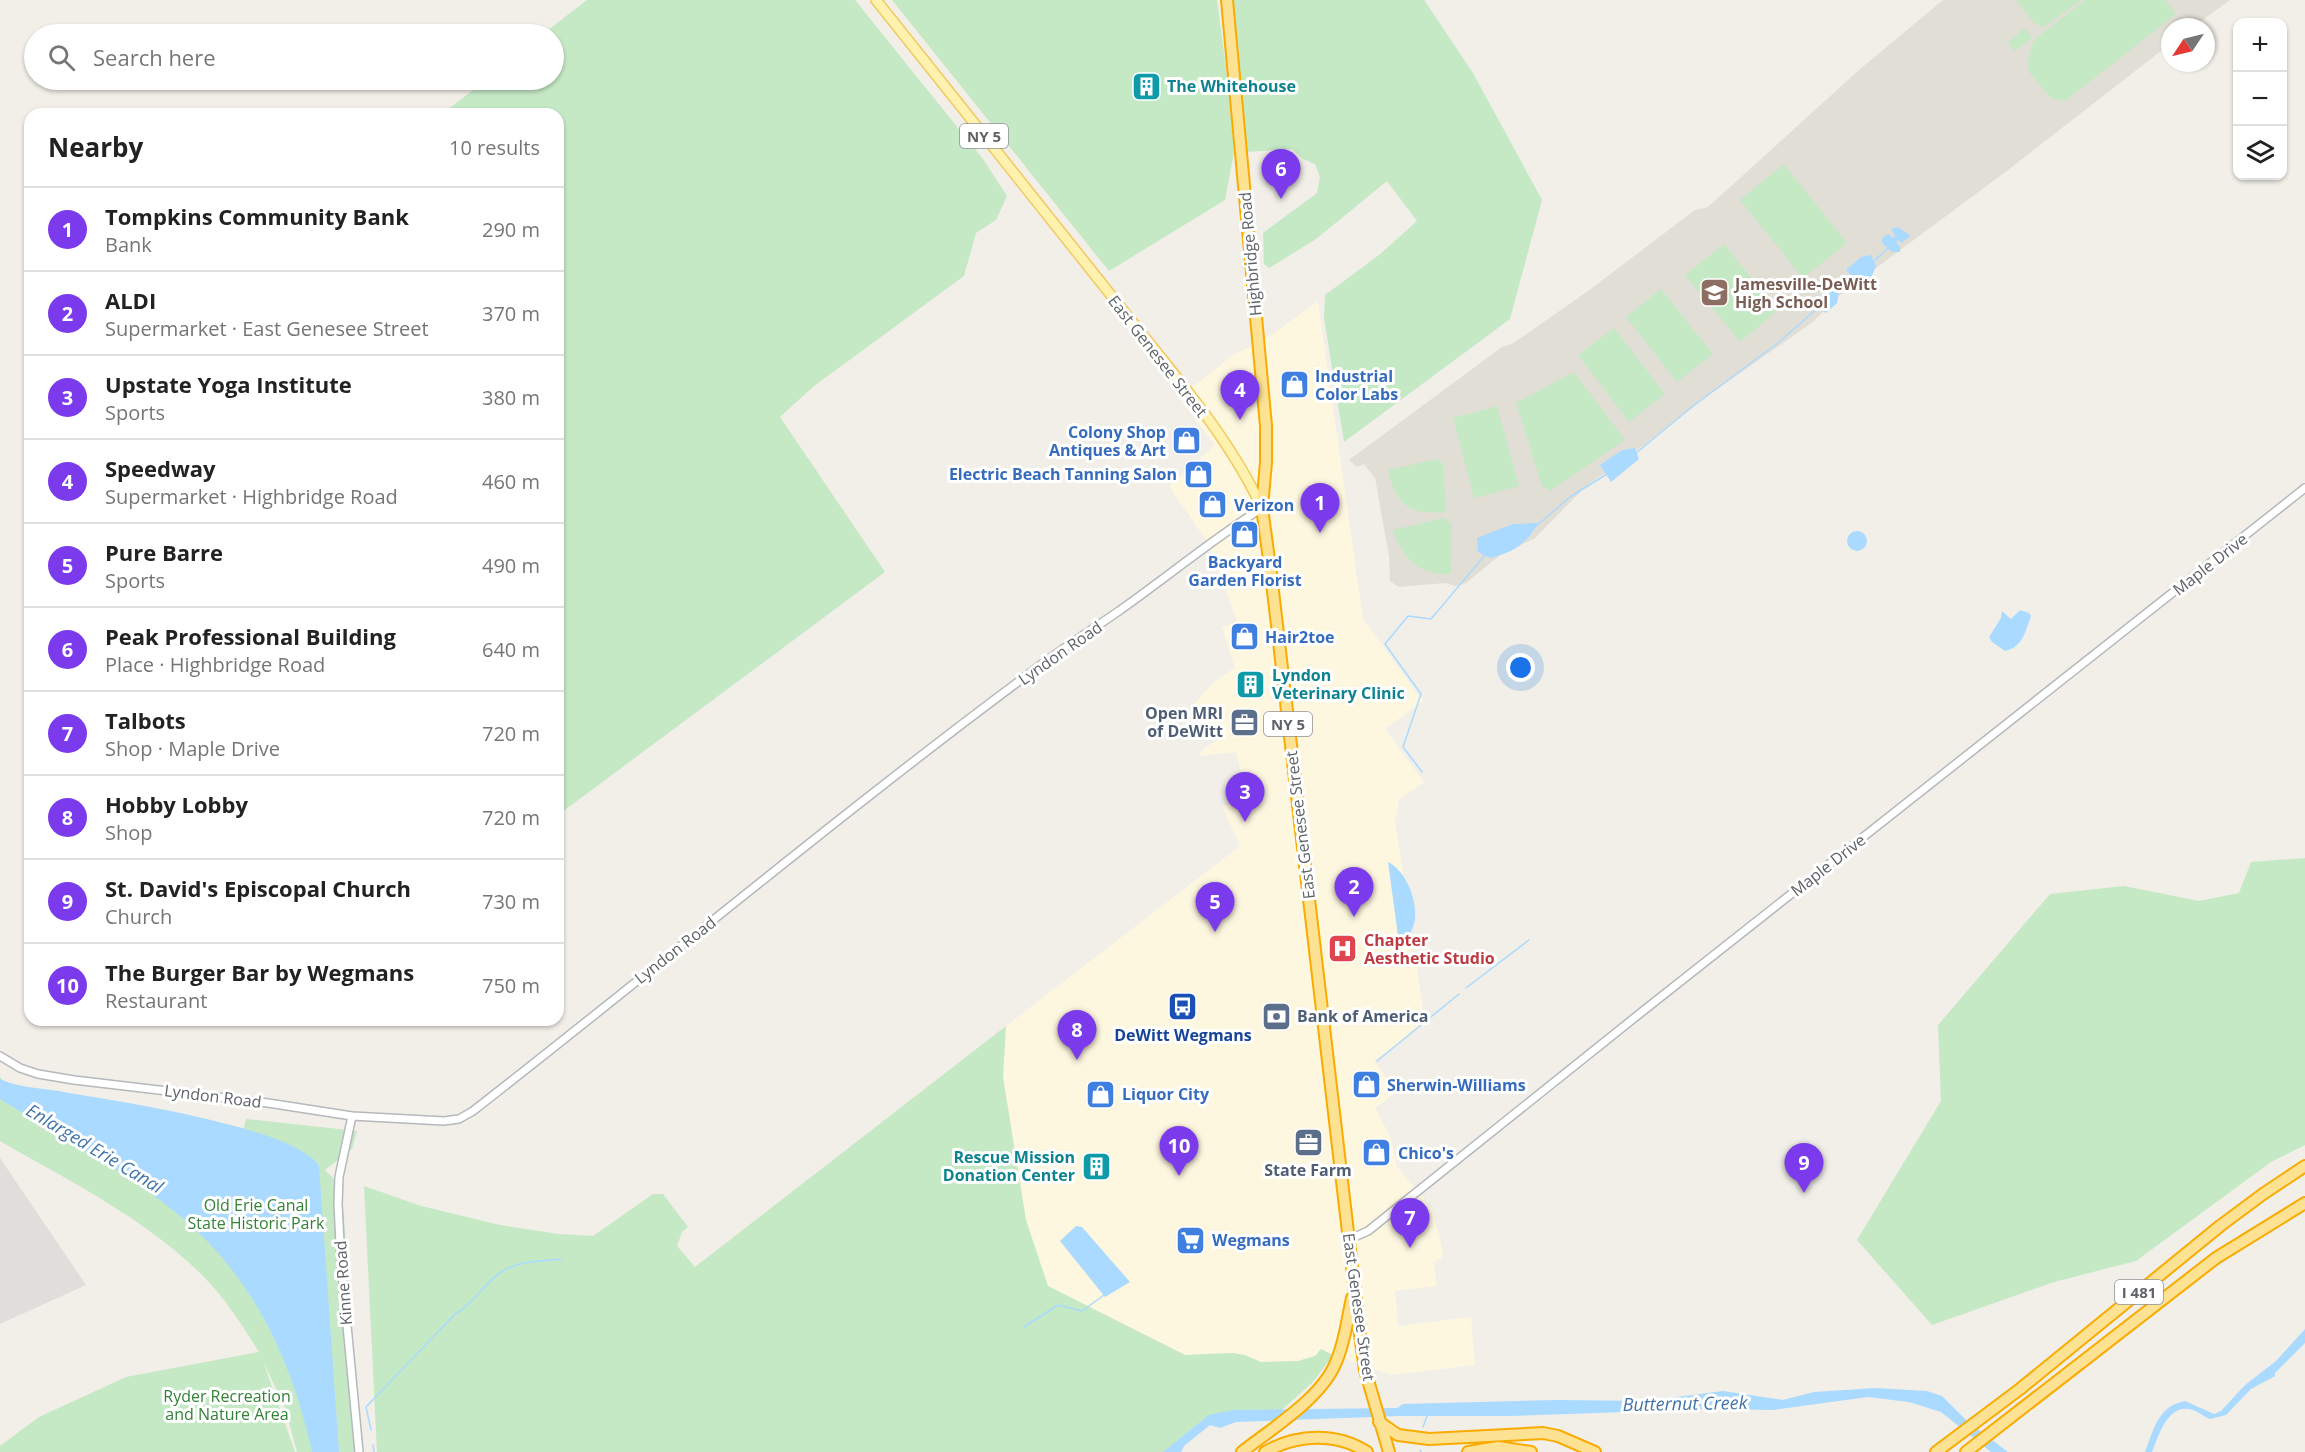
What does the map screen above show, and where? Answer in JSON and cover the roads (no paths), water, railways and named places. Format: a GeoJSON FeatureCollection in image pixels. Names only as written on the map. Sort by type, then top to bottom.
{"type":"FeatureCollection","features":[{"type":"Feature","properties":{"kind":"highway","name":"Highbridge Road"},"geometry":{"type":"LineString","coordinates":[[1227,0],[1266,426],[1262,508]]}},
{"type":"Feature","properties":{"kind":"highway","name":"East Genesee Street"},"geometry":{"type":"LineString","coordinates":[[1262,508],[1350,1239],[1354,1289],[1365,1370],[1389,1452]]}},
{"type":"Feature","properties":{"kind":"highway","name":"I 481"},"geometry":{"type":"LineString","coordinates":[[1936,1452],[2020,1389],[2220,1226],[2305,1166]]}},
{"type":"Feature","properties":{"kind":"highway","name":"I 481"},"geometry":{"type":"LineString","coordinates":[[1966,1452],[2216,1258],[2305,1203]]}},
{"type":"Feature","properties":{"kind":"highway"},"geometry":{"type":"LineString","coordinates":[[1242,1452],[1308,1400],[1328,1379],[1342,1346],[1354,1289]]}},
{"type":"Feature","properties":{"kind":"highway"},"geometry":{"type":"LineString","coordinates":[[1379,1422],[1398,1435],[1429,1439],[1543,1433],[1596,1452]]}},
{"type":"Feature","properties":{"kind":"highway"},"geometry":{"type":"LineString","coordinates":[[1265,1452],[1288,1441],[1315,1437],[1347,1442],[1367,1452]]}},
{"type":"Feature","properties":{"kind":"highway"},"geometry":{"type":"LineString","coordinates":[[1468,1452],[1498,1447],[1531,1452]]}},
{"type":"Feature","properties":{"kind":"main road","name":"East Genesee Street"},"geometry":{"type":"LineString","coordinates":[[876,0],[1191,397],[1241,466],[1262,508]]}},
{"type":"Feature","properties":{"kind":"street","name":"Maple Drive"},"geometry":{"type":"LineString","coordinates":[[1350,1239],[1368,1231],[2305,488]]}},
{"type":"Feature","properties":{"kind":"street","name":"Lyndon Road"},"geometry":{"type":"LineString","coordinates":[[3,1058],[20,1068],[38,1074],[74,1080],[256,1101],[352,1116],[444,1122],[459,1119],[473,1111],[1031,671],[1119,612],[1236,524],[1262,508]]}},
{"type":"Feature","properties":{"kind":"street","name":"Kinne Road"},"geometry":{"type":"LineString","coordinates":[[352,1116],[342,1157],[338,1204],[342,1273],[359,1452]]}},
{"type":"Feature","properties":{"kind":"water"},"geometry":{"type":"Polygon","coordinates":[[[1898,227],[1911,236],[1901,243],[1898,240],[1896,242],[1900,247],[1900,252],[1892,252],[1882,243],[1882,238],[1888,234],[1893,238],[1895,236],[1891,229],[1898,227]]]}},
{"type":"Feature","properties":{"kind":"water"},"geometry":{"type":"Polygon","coordinates":[[[1871,255],[1876,266],[1871,278],[1855,279],[1846,270],[1861,257],[1871,255]]]}},
{"type":"Feature","properties":{"kind":"water"},"geometry":{"type":"Polygon","coordinates":[[[1830,286],[1839,293],[1837,303],[1826,313],[1818,308],[1819,297],[1830,286]]]}},
{"type":"Feature","properties":{"kind":"water"},"geometry":{"type":"Polygon","coordinates":[[[1635,448],[1639,459],[1611,482],[1600,465],[1622,450],[1635,448]]]}},
{"type":"Feature","properties":{"kind":"water"},"geometry":{"type":"Polygon","coordinates":[[[1538,523],[1529,537],[1513,550],[1491,558],[1478,552],[1477,538],[1513,524],[1538,523]]]}},
{"type":"Feature","properties":{"kind":"water"},"geometry":{"type":"Polygon","coordinates":[[[1857,531],[1864,534],[1867,541],[1864,548],[1857,551],[1850,548],[1847,541],[1850,534],[1857,531]]]}},
{"type":"Feature","properties":{"kind":"water"},"geometry":{"type":"Polygon","coordinates":[[[2020,610],[2031,616],[2027,628],[2020,642],[2005,651],[1989,637],[2001,618],[2002,611],[2011,619],[2020,610]]]}},
{"type":"Feature","properties":{"kind":"water"},"geometry":{"type":"Polygon","coordinates":[[[1388,862],[1405,879],[1414,903],[1415,919],[1408,941],[1399,943],[1388,862]]]}},
{"type":"Feature","properties":{"kind":"water","name":"Old Erie Canal State Historic Park"},"geometry":{"type":"Polygon","coordinates":[[[0,1079],[21,1086],[156,1108],[239,1127],[275,1139],[303,1152],[319,1166],[339,1452],[312,1452],[294,1387],[268,1326],[232,1270],[210,1245],[186,1221],[142,1187],[0,1099],[0,1079]]]}},
{"type":"Feature","properties":{"kind":"water"},"geometry":{"type":"Polygon","coordinates":[[[1076,1226],[1082,1227],[1130,1282],[1105,1297],[1060,1241],[1076,1226]]]}},
{"type":"Feature","properties":{"kind":"water"},"geometry":{"type":"Polygon","coordinates":[[[2305,1329],[2305,1343],[2275,1373],[2275,1376],[2251,1389],[2226,1415],[2210,1419],[2193,1410],[2177,1411],[2171,1415],[2161,1429],[2152,1452],[2145,1452],[2154,1427],[2169,1408],[2185,1401],[2214,1414],[2221,1411],[2245,1385],[2276,1361],[2305,1329]]]}},
{"type":"Feature","properties":{"kind":"water","name":"Butternut Creek"},"geometry":{"type":"Polygon","coordinates":[[[1875,1388],[1927,1391],[1942,1396],[1968,1422],[2008,1452],[1991,1452],[1941,1412],[1909,1402],[1868,1397],[1773,1410],[1713,1409],[1509,1416],[1398,1416],[1236,1422],[1220,1428],[1210,1425],[1184,1446],[1181,1452],[1163,1452],[1209,1415],[1233,1410],[1397,1408],[1403,1404],[1556,1400],[1646,1401],[1723,1391],[1783,1400],[1814,1392],[1875,1388]]]}},
{"type":"Feature","properties":{"kind":"waterway"},"geometry":{"type":"LineString","coordinates":[[1873,262],[1889,247]]}},
{"type":"Feature","properties":{"kind":"waterway"},"geometry":{"type":"LineString","coordinates":[[1835,291],[1851,275]]}},
{"type":"Feature","properties":{"kind":"waterway"},"geometry":{"type":"LineString","coordinates":[[1635,454],[1693,406],[1778,343],[1819,307]]}},
{"type":"Feature","properties":{"kind":"waterway"},"geometry":{"type":"LineString","coordinates":[[1534,528],[1570,497],[1607,474]]}},
{"type":"Feature","properties":{"kind":"waterway"},"geometry":{"type":"LineString","coordinates":[[1422,772],[1403,747],[1421,694],[1385,644],[1408,616],[1431,619],[1485,555]]}},
{"type":"Feature","properties":{"kind":"waterway"},"geometry":{"type":"LineString","coordinates":[[1466,988],[1529,940]]}},
{"type":"Feature","properties":{"kind":"waterway"},"geometry":{"type":"LineString","coordinates":[[1377,1061],[1459,994]]}},
{"type":"Feature","properties":{"kind":"waterway"},"geometry":{"type":"LineString","coordinates":[[371,1430],[366,1407],[456,1313],[467,1306],[496,1276],[507,1268],[522,1264],[561,1259]]}},
{"type":"Feature","properties":{"kind":"waterway"},"geometry":{"type":"LineString","coordinates":[[1024,1327],[1058,1305],[1082,1311],[1104,1295]]}},
{"type":"Feature","properties":{"kind":"waterway"},"geometry":{"type":"LineString","coordinates":[[1423,1427],[1427,1416]]}},
{"type":"Feature","properties":{"kind":"waterway"},"geometry":{"type":"LineString","coordinates":[[373,1445],[374,1452]]}},
{"type":"Feature","properties":{"kind":"place","name":"The Whitehouse"},"geometry":{"type":"Point","coordinates":[1146,86]}},
{"type":"Feature","properties":{"kind":"place","name":"Peak Professional Building"},"geometry":{"type":"Point","coordinates":[1281,199]}},
{"type":"Feature","properties":{"kind":"place","name":"Jamesville-DeWitt High School"},"geometry":{"type":"Point","coordinates":[1714,293]}},
{"type":"Feature","properties":{"kind":"place","name":"Industrial Color Labs"},"geometry":{"type":"Point","coordinates":[1294,385]}},
{"type":"Feature","properties":{"kind":"place","name":"Speedway"},"geometry":{"type":"Point","coordinates":[1240,420]}},
{"type":"Feature","properties":{"kind":"place","name":"Colony Shop Antiques & Art"},"geometry":{"type":"Point","coordinates":[1187,441]}},
{"type":"Feature","properties":{"kind":"place","name":"Electric Beach Tanning Salon"},"geometry":{"type":"Point","coordinates":[1198,474]}},
{"type":"Feature","properties":{"kind":"place","name":"Verizon"},"geometry":{"type":"Point","coordinates":[1213,505]}},
{"type":"Feature","properties":{"kind":"place","name":"Tompkins Community Bank"},"geometry":{"type":"Point","coordinates":[1320,533]}},
{"type":"Feature","properties":{"kind":"place","name":"Backyard Garden Florist"},"geometry":{"type":"Point","coordinates":[1245,534]}},
{"type":"Feature","properties":{"kind":"place","name":"Hair2toe"},"geometry":{"type":"Point","coordinates":[1244,637]}},
{"type":"Feature","properties":{"kind":"place","name":"Lyndon Veterinary Clinic"},"geometry":{"type":"Point","coordinates":[1251,684]}},
{"type":"Feature","properties":{"kind":"place","name":"Open MRI of DeWitt"},"geometry":{"type":"Point","coordinates":[1244,722]}},
{"type":"Feature","properties":{"kind":"place","name":"Upstate Yoga Institute"},"geometry":{"type":"Point","coordinates":[1245,822]}},
{"type":"Feature","properties":{"kind":"place","name":"ALDI"},"geometry":{"type":"Point","coordinates":[1354,917]}},
{"type":"Feature","properties":{"kind":"place","name":"Pure Barre"},"geometry":{"type":"Point","coordinates":[1215,932]}},
{"type":"Feature","properties":{"kind":"place","name":"Chapter Aesthetic Studio"},"geometry":{"type":"Point","coordinates":[1343,949]}},
{"type":"Feature","properties":{"kind":"place","name":"DeWitt Wegmans"},"geometry":{"type":"Point","coordinates":[1183,1007]}},
{"type":"Feature","properties":{"kind":"place","name":"Bank of America"},"geometry":{"type":"Point","coordinates":[1276,1016]}},
{"type":"Feature","properties":{"kind":"place","name":"Hobby Lobby"},"geometry":{"type":"Point","coordinates":[1077,1060]}},
{"type":"Feature","properties":{"kind":"place","name":"Sherwin-Williams"},"geometry":{"type":"Point","coordinates":[1366,1085]}},
{"type":"Feature","properties":{"kind":"place","name":"Liquor City"},"geometry":{"type":"Point","coordinates":[1101,1094]}},
{"type":"Feature","properties":{"kind":"place","name":"State Farm"},"geometry":{"type":"Point","coordinates":[1308,1142]}},
{"type":"Feature","properties":{"kind":"place","name":"Chico's"},"geometry":{"type":"Point","coordinates":[1377,1153]}},
{"type":"Feature","properties":{"kind":"place","name":"Rescue Mission Donation Center"},"geometry":{"type":"Point","coordinates":[1096,1166]}},
{"type":"Feature","properties":{"kind":"place","name":"The Burger Bar by Wegmans"},"geometry":{"type":"Point","coordinates":[1179,1176]}},
{"type":"Feature","properties":{"kind":"place","name":"St. David's Episcopal Church"},"geometry":{"type":"Point","coordinates":[1804,1193]}},
{"type":"Feature","properties":{"kind":"place","name":"Wegmans"},"geometry":{"type":"Point","coordinates":[1191,1240]}},
{"type":"Feature","properties":{"kind":"place","name":"Talbots"},"geometry":{"type":"Point","coordinates":[1410,1248]}},
{"type":"Feature","properties":{"kind":"water label","name":"Enlarged Erie Canal"},"geometry":{"type":"Point","coordinates":[95,1148]}},
{"type":"Feature","properties":{"kind":"park label","name":"Ryder Recreation and Nature Area"},"geometry":{"type":"Point","coordinates":[227,1405]}}]}
